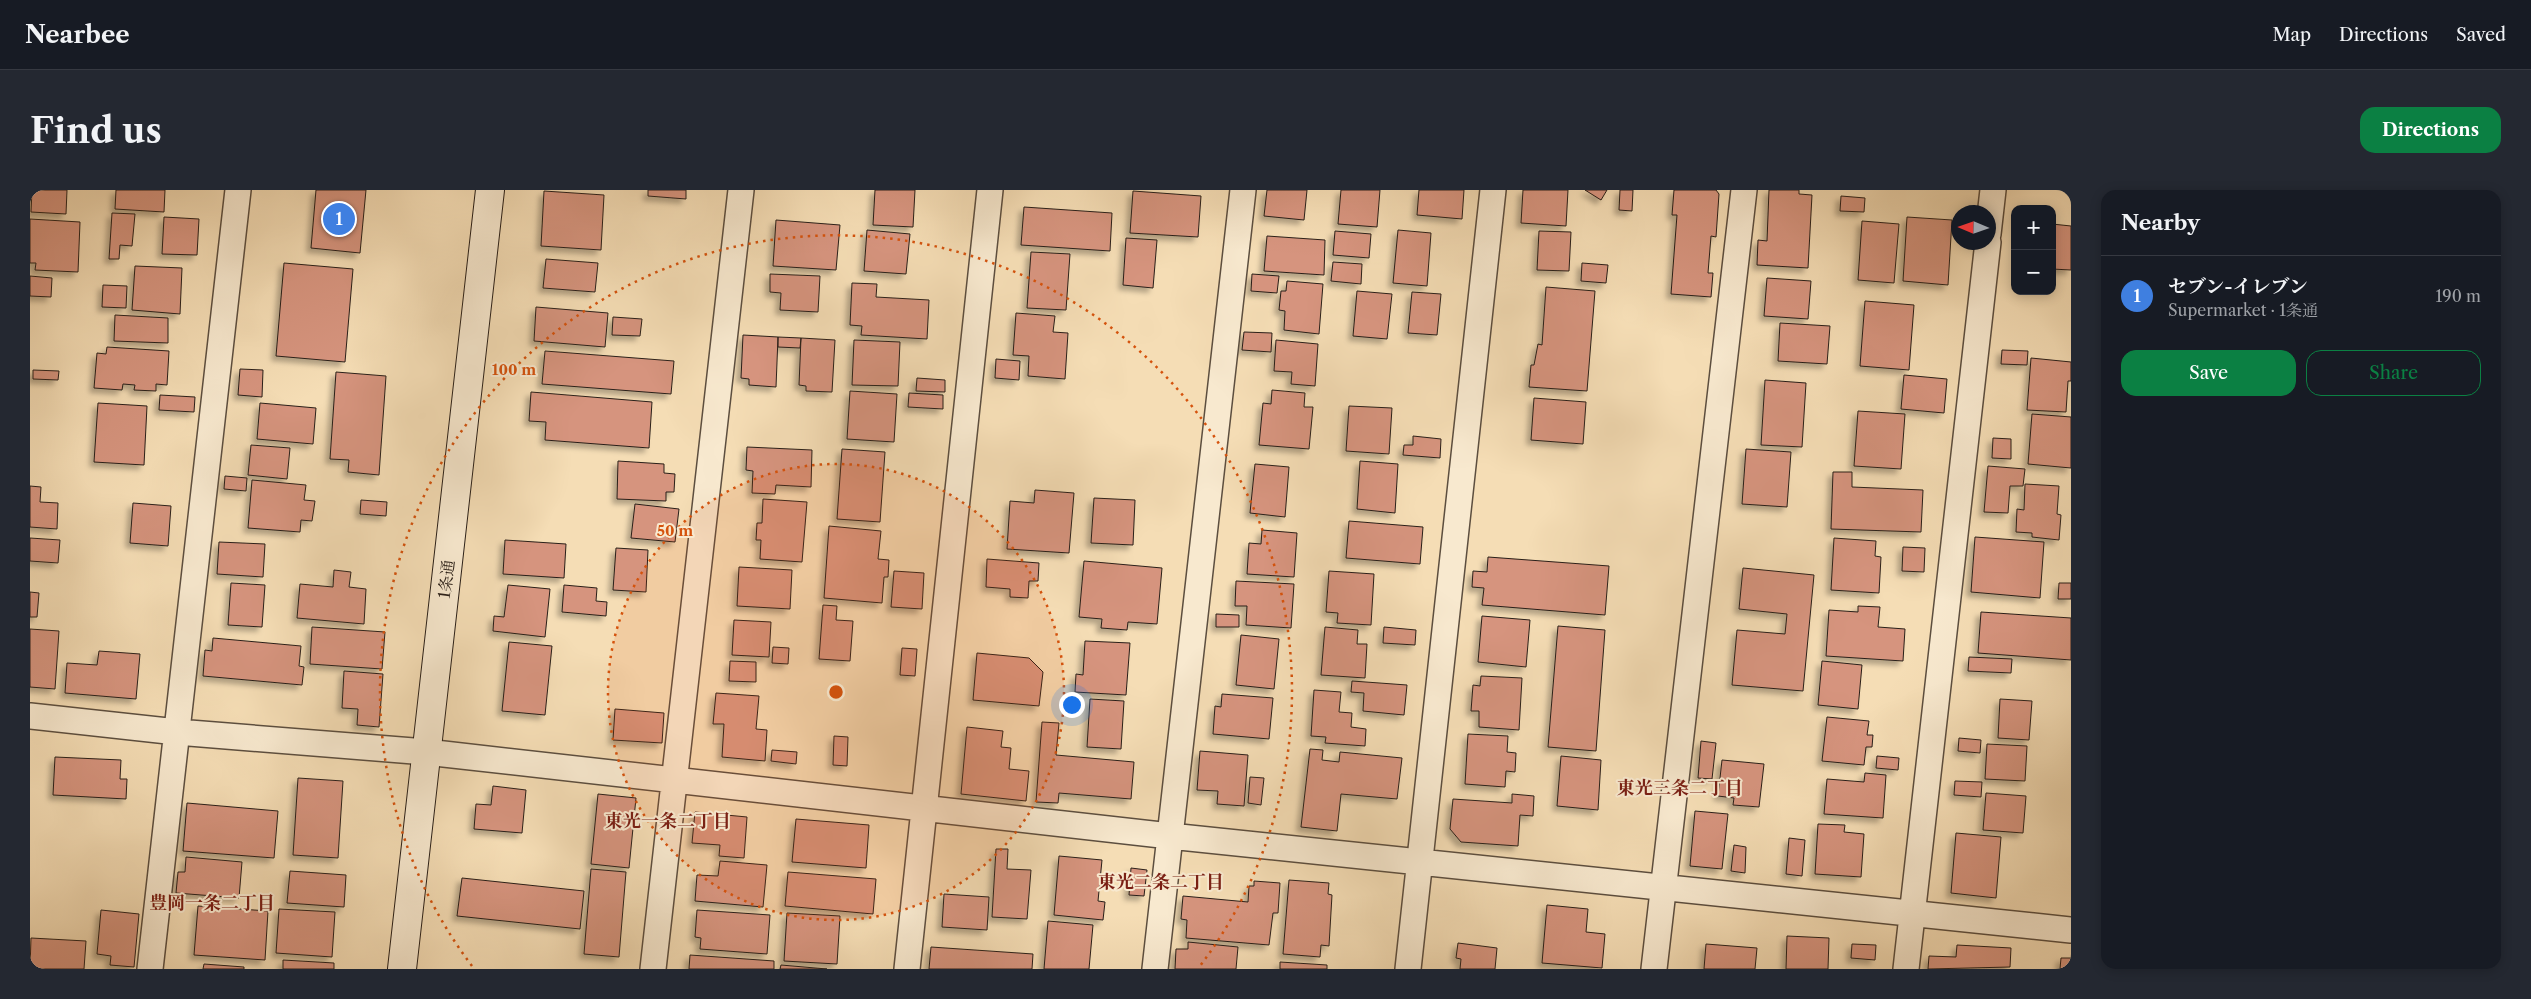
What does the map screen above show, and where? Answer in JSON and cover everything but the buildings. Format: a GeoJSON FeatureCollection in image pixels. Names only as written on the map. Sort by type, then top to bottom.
{"type":"FeatureCollection","features":[{"type":"Feature","properties":{"kind":"main road","name":"1条通"},"geometry":{"type":"LineString","coordinates":[[402,969],[490,190]]}},
{"type":"Feature","properties":{"kind":"street"},"geometry":{"type":"LineString","coordinates":[[150,969],[238,190]]}},
{"type":"Feature","properties":{"kind":"street"},"geometry":{"type":"LineString","coordinates":[[653,969],[741,190]]}},
{"type":"Feature","properties":{"kind":"street"},"geometry":{"type":"LineString","coordinates":[[907,969],[990,190]]}},
{"type":"Feature","properties":{"kind":"street"},"geometry":{"type":"LineString","coordinates":[[1155,969],[1243,190]]}},
{"type":"Feature","properties":{"kind":"street"},"geometry":{"type":"LineString","coordinates":[[1408,969],[1493,190]]}},
{"type":"Feature","properties":{"kind":"street"},"geometry":{"type":"LineString","coordinates":[[1654,969],[1744,190]]}},
{"type":"Feature","properties":{"kind":"street"},"geometry":{"type":"LineString","coordinates":[[1991,205],[1993,190]]}},
{"type":"Feature","properties":{"kind":"street"},"geometry":{"type":"LineString","coordinates":[[1906,969],[1987,250]]}},
{"type":"Feature","properties":{"kind":"street"},"geometry":{"type":"LineString","coordinates":[[30,716],[177,732],[426,752],[1170,836],[2071,930]]}},
{"type":"Feature","properties":{"kind":"place","name":"セブン-イレブン"},"geometry":{"type":"Point","coordinates":[339,219]}},
{"type":"Feature","properties":{"kind":"district","name":"東光三条二丁目"},"geometry":{"type":"Point","coordinates":[1680,788]}},
{"type":"Feature","properties":{"kind":"district","name":"東光一条二丁目"},"geometry":{"type":"Point","coordinates":[668,821]}},
{"type":"Feature","properties":{"kind":"district","name":"東光二条二丁目"},"geometry":{"type":"Point","coordinates":[1161,882]}},
{"type":"Feature","properties":{"kind":"district","name":"豊岡一条二丁目"},"geometry":{"type":"Point","coordinates":[212,903]}}]}
